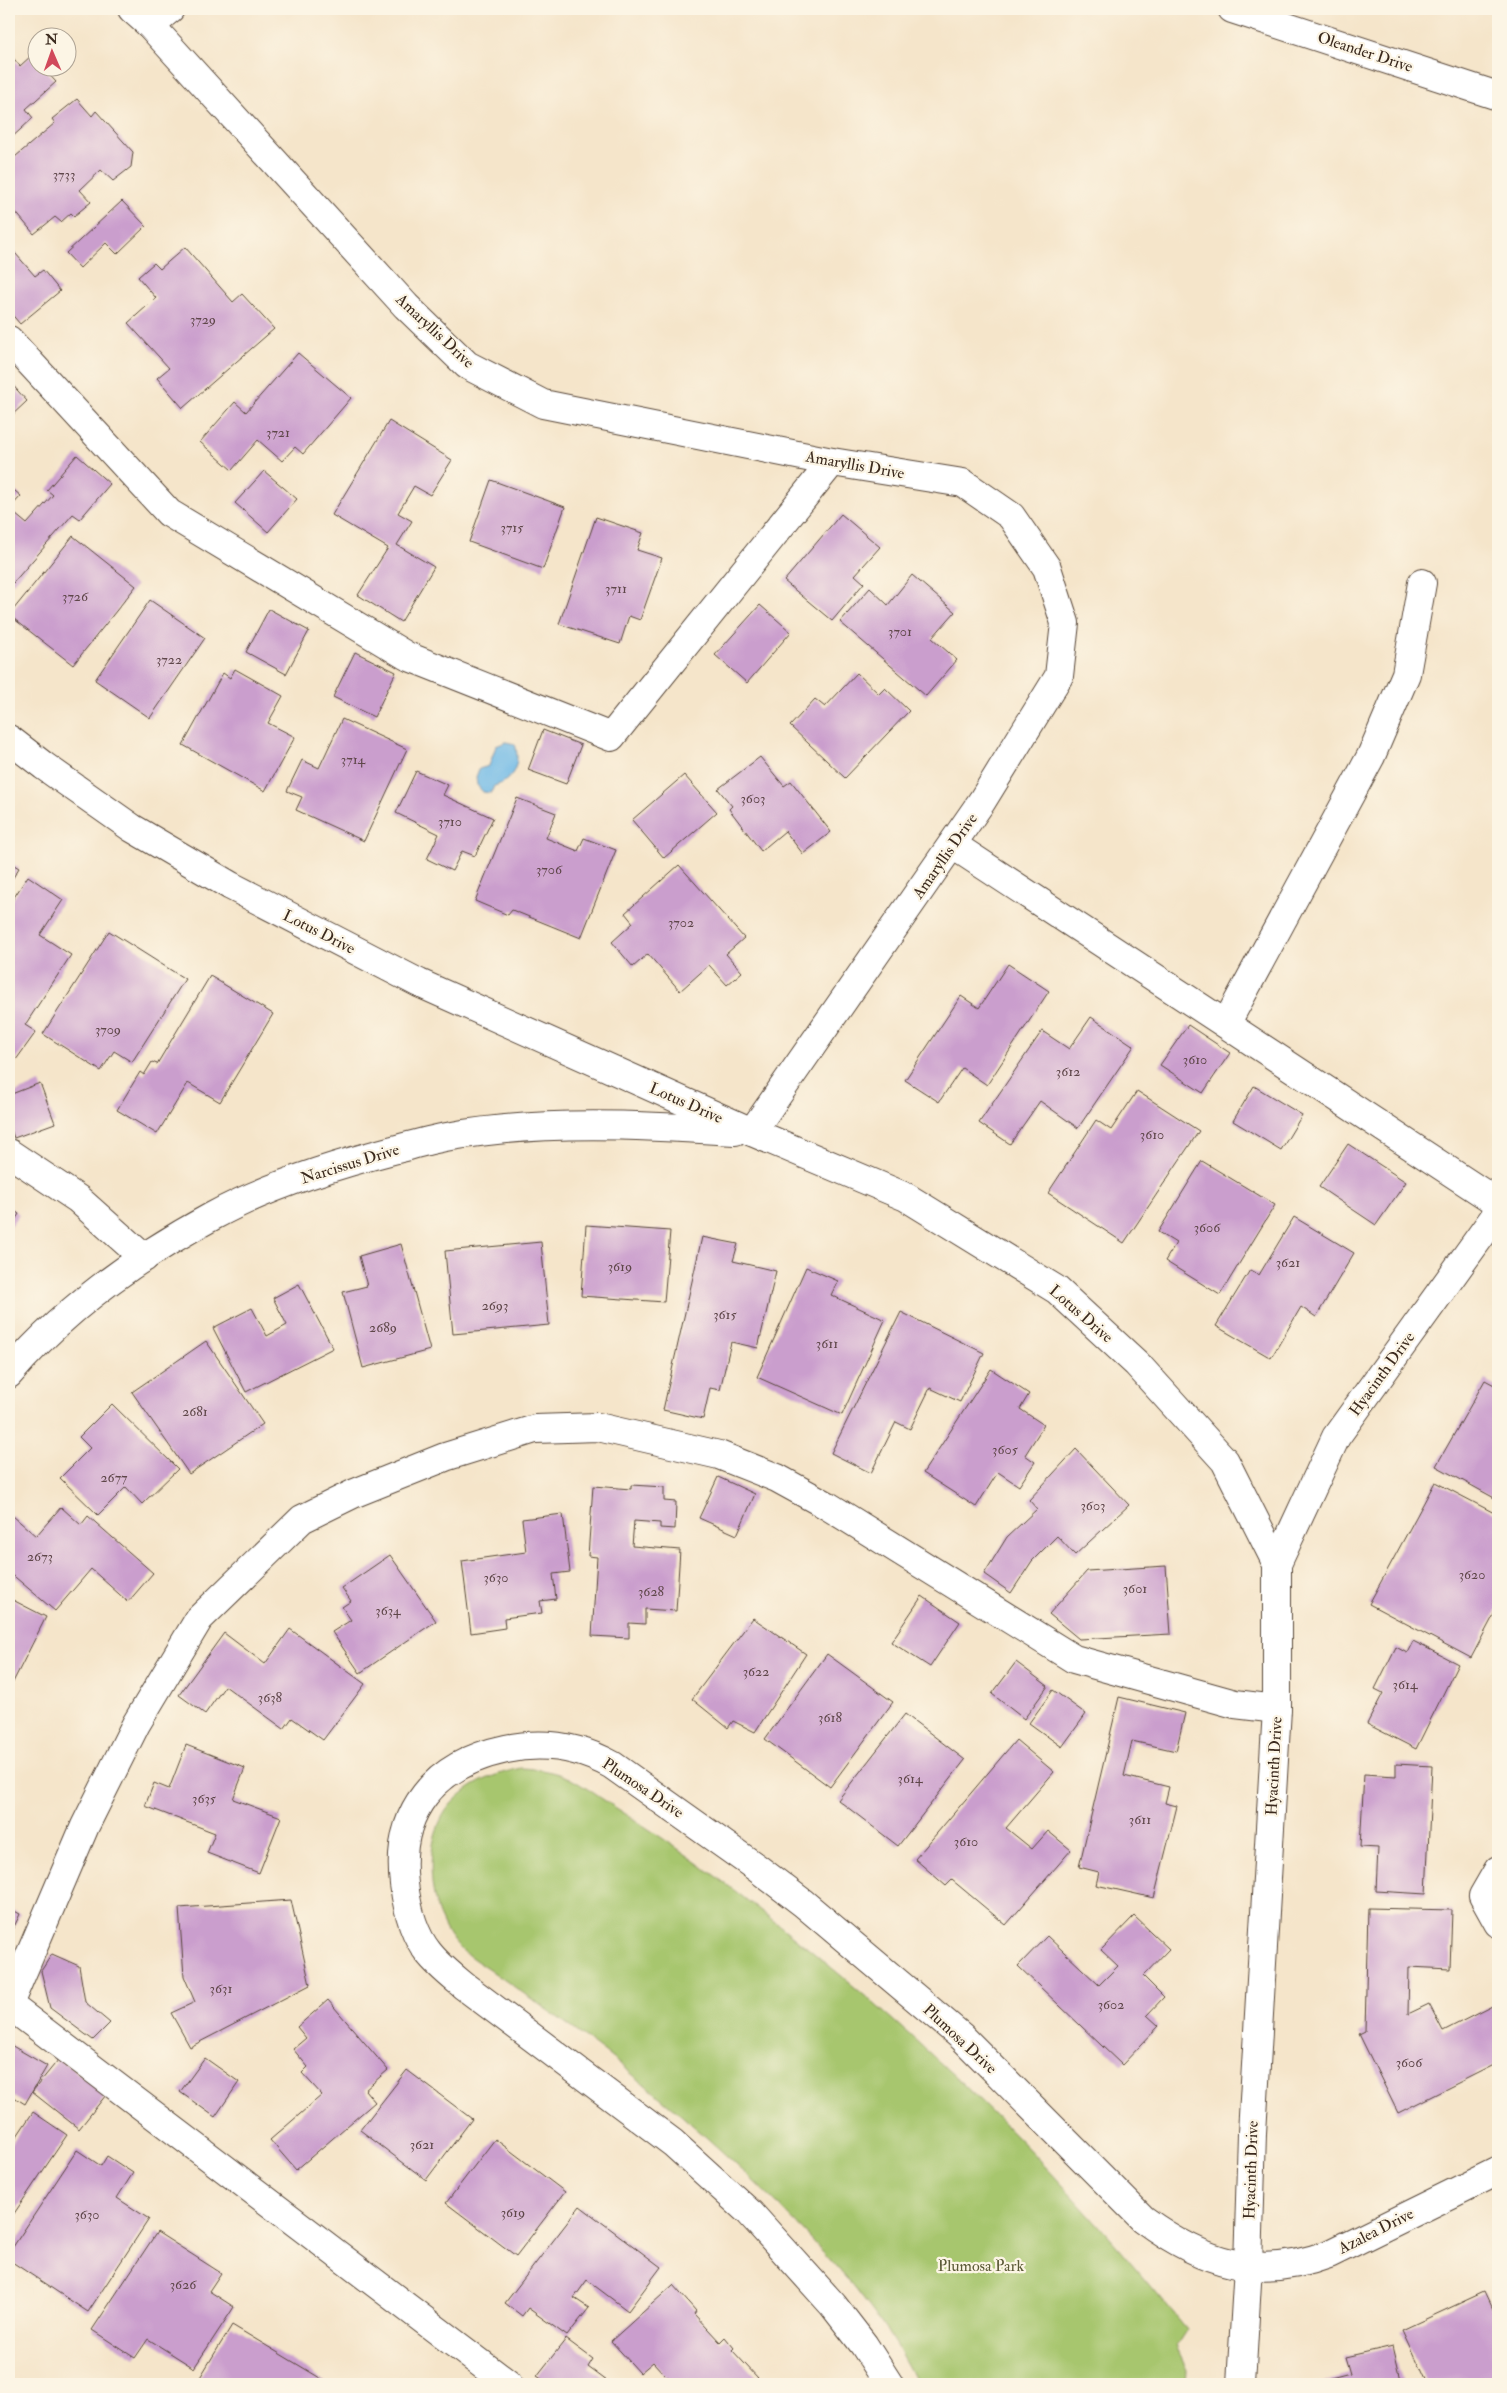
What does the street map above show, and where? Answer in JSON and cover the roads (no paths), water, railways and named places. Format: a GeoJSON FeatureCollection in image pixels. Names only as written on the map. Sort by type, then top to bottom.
{"type":"FeatureCollection","features":[{"type":"Feature","properties":{"kind":"street","name":"Oleander Drive"},"geometry":{"type":"LineString","coordinates":[[1232,9],[1498,96]]}},
{"type":"Feature","properties":{"kind":"street","name":"Amaryllis Drive"},"geometry":{"type":"LineString","coordinates":[[151,14],[406,306],[467,365],[543,404],[832,462],[963,483],[1010,516],[1047,568],[1065,623],[1059,676],[982,801],[752,1132]]}},
{"type":"Feature","properties":{"kind":"street"},"geometry":{"type":"LineString","coordinates":[[9,340],[169,512],[407,656],[611,737],[832,462]]}},
{"type":"Feature","properties":{"kind":"street"},"geometry":{"type":"LineString","coordinates":[[1226,1024],[1371,756],[1406,674],[1422,583]]}},
{"type":"Feature","properties":{"kind":"street","name":"Lotus Drive"},"geometry":{"type":"LineString","coordinates":[[9,739],[132,828],[231,886],[419,982],[752,1132],[906,1197],[1057,1290],[1137,1364],[1225,1462],[1277,1564]]}},
{"type":"Feature","properties":{"kind":"street"},"geometry":{"type":"LineString","coordinates":[[952,845],[1498,1204]]}},
{"type":"Feature","properties":{"kind":"street","name":"Narcissus Drive"},"geometry":{"type":"LineString","coordinates":[[9,1374],[21,1360],[80,1304],[144,1258],[214,1215],[283,1185],[366,1158],[450,1136],[569,1124],[752,1132]]}},
{"type":"Feature","properties":{"kind":"street"},"geometry":{"type":"LineString","coordinates":[[9,1153],[78,1199],[144,1258]]}},
{"type":"Feature","properties":{"kind":"street","name":"Hyacinth Drive"},"geometry":{"type":"LineString","coordinates":[[1241,2384],[1248,2266],[1252,2134],[1277,1709],[1277,1564],[1336,1437],[1498,1212]]}},
{"type":"Feature","properties":{"kind":"street"},"geometry":{"type":"LineString","coordinates":[[508,2384],[9,2004],[85,1826],[136,1724],[199,1619],[302,1519],[355,1492],[444,1457],[534,1429],[598,1427],[719,1455],[777,1478],[828,1506],[1074,1660],[1235,1704],[1277,1709]]}},
{"type":"Feature","properties":{"kind":"street","name":"Plumosa Drive"},"geometry":{"type":"LineString","coordinates":[[883,2383],[864,2345],[833,2304],[750,2213],[673,2143],[464,1986],[438,1965],[427,1951],[417,1934],[408,1908],[403,1877],[404,1849],[409,1822],[416,1808],[423,1796],[445,1774],[470,1760],[495,1751],[527,1745],[557,1745],[572,1748],[586,1752],[612,1765],[803,1903],[962,2037],[1143,2220],[1187,2248],[1212,2258],[1248,2266]]}},
{"type":"Feature","properties":{"kind":"street"},"geometry":{"type":"LineString","coordinates":[[1498,1870],[1483,1896],[1498,1922]]}},
{"type":"Feature","properties":{"kind":"street","name":"Azalea Drive"},"geometry":{"type":"LineString","coordinates":[[1248,2266],[1288,2267],[1329,2254],[1498,2171]]}},
{"type":"Feature","properties":{"kind":"water"},"geometry":{"type":"Polygon","coordinates":[[[506,742],[515,744],[517,751],[514,771],[501,784],[494,786],[491,793],[483,792],[477,785],[476,777],[479,769],[489,766],[496,746],[506,742]]]}},
{"type":"Feature","properties":{"kind":"park label","name":"Plumosa Park"},"geometry":{"type":"Point","coordinates":[981,2266]}}]}
